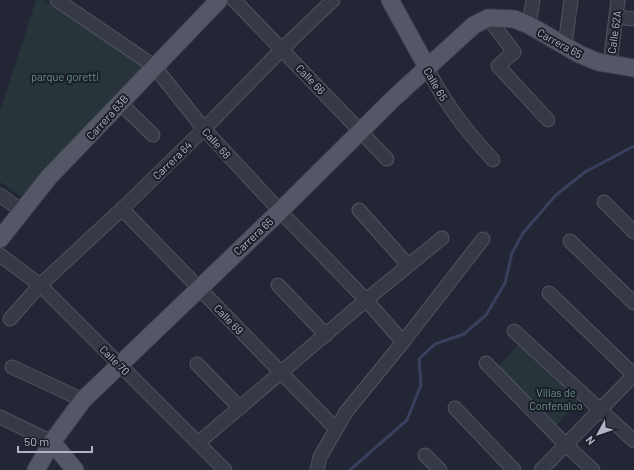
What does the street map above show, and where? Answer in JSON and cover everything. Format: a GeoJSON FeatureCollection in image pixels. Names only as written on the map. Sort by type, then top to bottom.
{"type":"FeatureCollection","features":[{"type":"Feature","properties":{"kind":"main road","name":"Carrera 63B"},"geometry":{"type":"LineString","coordinates":[[0,239],[49,177],[84,142],[119,102],[219,0]]}},
{"type":"Feature","properties":{"kind":"main road","name":"Calle 65"},"geometry":{"type":"LineString","coordinates":[[390,0],[427,67]]}},
{"type":"Feature","properties":{"kind":"main road","name":"Carrera 65"},"geometry":{"type":"LineString","coordinates":[[36,470],[52,442],[83,400],[280,211],[427,67],[474,25],[488,18],[514,19],[530,25],[579,54],[598,62],[634,68]]}},
{"type":"Feature","properties":{"kind":"main road"},"geometry":{"type":"LineString","coordinates":[[52,442],[75,470]]}},
{"type":"Feature","properties":{"kind":"street","name":"Calle 68"},"geometry":{"type":"LineString","coordinates":[[57,0],[154,66],[204,129],[280,211],[366,300],[403,342]]}},
{"type":"Feature","properties":{"kind":"street","name":"Calle 66"},"geometry":{"type":"LineString","coordinates":[[234,0],[387,159]]}},
{"type":"Feature","properties":{"kind":"street","name":"Carrera 64"},"geometry":{"type":"LineString","coordinates":[[10,319],[40,285],[122,209],[333,0]]}},
{"type":"Feature","properties":{"kind":"street"},"geometry":{"type":"LineString","coordinates":[[530,25],[533,0]]}},
{"type":"Feature","properties":{"kind":"street"},"geometry":{"type":"LineString","coordinates":[[565,45],[571,0]]}},
{"type":"Feature","properties":{"kind":"street","name":"Calle 62A"},"geometry":{"type":"LineString","coordinates":[[610,64],[618,0]]}},
{"type":"Feature","properties":{"kind":"street"},"geometry":{"type":"LineString","coordinates":[[616,17],[634,20]]}},
{"type":"Feature","properties":{"kind":"street"},"geometry":{"type":"LineString","coordinates":[[488,18],[514,52],[498,66],[548,120]]}},
{"type":"Feature","properties":{"kind":"street","name":"Calle 65"},"geometry":{"type":"LineString","coordinates":[[427,67],[435,86],[473,139],[493,160]]}},
{"type":"Feature","properties":{"kind":"street"},"geometry":{"type":"LineString","coordinates":[[119,102],[153,135]]}},
{"type":"Feature","properties":{"kind":"street"},"geometry":{"type":"LineString","coordinates":[[0,194],[22,211]]}},
{"type":"Feature","properties":{"kind":"street"},"geometry":{"type":"LineString","coordinates":[[604,202],[634,232]]}},
{"type":"Feature","properties":{"kind":"street","name":"Calle 69"},"geometry":{"type":"LineString","coordinates":[[122,209],[336,429]]}},
{"type":"Feature","properties":{"kind":"street"},"geometry":{"type":"LineString","coordinates":[[359,210],[408,265]]}},
{"type":"Feature","properties":{"kind":"street"},"geometry":{"type":"LineString","coordinates":[[198,444],[366,300],[442,238]]}},
{"type":"Feature","properties":{"kind":"street"},"geometry":{"type":"LineString","coordinates":[[316,470],[320,457],[346,412],[483,240]]}},
{"type":"Feature","properties":{"kind":"street"},"geometry":{"type":"LineString","coordinates":[[570,241],[634,302]]}},
{"type":"Feature","properties":{"kind":"street","name":"Calle 70"},"geometry":{"type":"LineString","coordinates":[[0,255],[40,285],[225,470]]}},
{"type":"Feature","properties":{"kind":"street"},"geometry":{"type":"LineString","coordinates":[[278,285],[326,335]]}},
{"type":"Feature","properties":{"kind":"street"},"geometry":{"type":"LineString","coordinates":[[541,470],[634,375],[549,293]]}},
{"type":"Feature","properties":{"kind":"street"},"geometry":{"type":"LineString","coordinates":[[514,331],[634,441]]}},
{"type":"Feature","properties":{"kind":"street"},"geometry":{"type":"LineString","coordinates":[[486,363],[566,445],[593,470]]}},
{"type":"Feature","properties":{"kind":"street"},"geometry":{"type":"LineString","coordinates":[[197,364],[240,408]]}},
{"type":"Feature","properties":{"kind":"street"},"geometry":{"type":"LineString","coordinates":[[12,367],[83,400]]}},
{"type":"Feature","properties":{"kind":"street"},"geometry":{"type":"LineString","coordinates":[[454,408],[514,470]]}},
{"type":"Feature","properties":{"kind":"street"},"geometry":{"type":"LineString","coordinates":[[0,418],[52,442]]}},
{"type":"Feature","properties":{"kind":"street"},"geometry":{"type":"LineString","coordinates":[[425,455],[440,470]]}},
{"type":"Feature","properties":{"kind":"green space","name":"parque goretti"},"geometry":{"type":"Polygon","coordinates":[[[36,0],[44,0],[144,66],[21,196],[0,182],[0,111],[36,0]]]}},
{"type":"Feature","properties":{"kind":"green space","name":"Villas de Confenalco"},"geometry":{"type":"Polygon","coordinates":[[[520,343],[581,398],[557,425],[497,368],[520,343]]]}},
{"type":"Feature","properties":{"kind":"waterway"},"geometry":{"type":"LineString","coordinates":[[350,470],[407,420],[421,385],[419,359],[435,344],[464,334],[486,315],[505,283],[512,253],[523,233],[556,195],[585,172],[634,146]]}}]}
